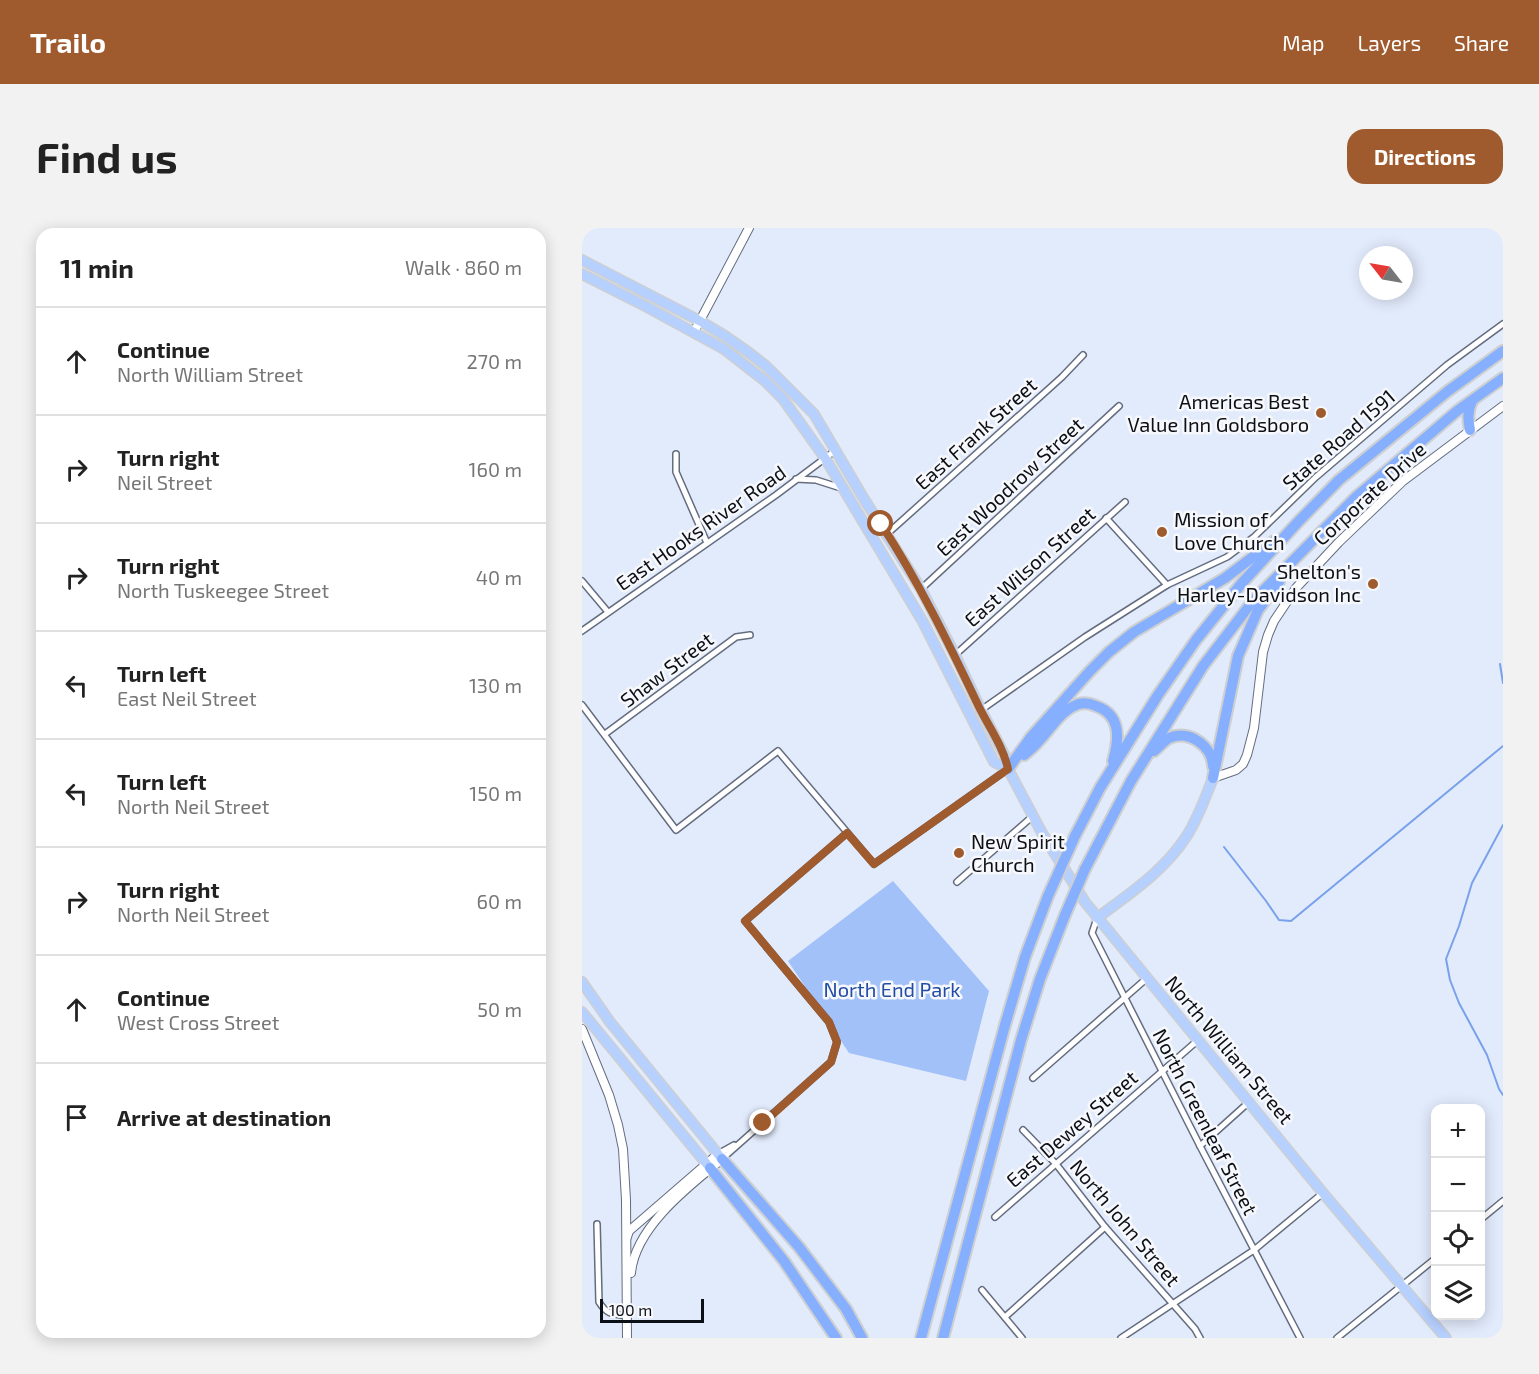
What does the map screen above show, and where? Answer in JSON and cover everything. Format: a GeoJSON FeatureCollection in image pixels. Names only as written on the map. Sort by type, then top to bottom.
{"type":"FeatureCollection","features":[{"type":"Feature","properties":{"kind":"highway"},"geometry":{"type":"LineString","coordinates":[[1100,788],[1158,695],[1196,640],[1242,583],[1298,522],[1348,473],[1448,391],[1503,351]]}},
{"type":"Feature","properties":{"kind":"highway"},"geometry":{"type":"LineString","coordinates":[[943,1338],[1021,1040],[1040,979],[1085,869],[1131,781],[1203,666],[1253,601],[1356,496],[1441,425],[1503,378]]}},
{"type":"Feature","properties":{"kind":"highway"},"geometry":{"type":"LineString","coordinates":[[1470,430],[1468,413],[1473,400]]}},
{"type":"Feature","properties":{"kind":"highway"},"geometry":{"type":"LineString","coordinates":[[1441,425],[1450,422],[1460,423],[1470,430]]}},
{"type":"Feature","properties":{"kind":"highway"},"geometry":{"type":"LineString","coordinates":[[1008,769],[1031,737],[1109,652],[1134,632],[1225,578],[1298,522]]}},
{"type":"Feature","properties":{"kind":"highway"},"geometry":{"type":"LineString","coordinates":[[1213,778],[1238,656],[1258,610],[1305,547]]}},
{"type":"Feature","properties":{"kind":"highway"},"geometry":{"type":"LineString","coordinates":[[921,1338],[1025,957],[1048,896],[1075,836],[1114,760],[1117,729],[1110,714],[1103,708],[1083,703],[1075,705],[1008,769]]}},
{"type":"Feature","properties":{"kind":"highway"},"geometry":{"type":"LineString","coordinates":[[1131,781],[1161,744],[1169,738],[1186,736],[1203,744],[1210,752],[1213,778]]}},
{"type":"Feature","properties":{"kind":"highway"},"geometry":{"type":"LineString","coordinates":[[720,1156],[799,1247],[846,1310],[862,1338]]}},
{"type":"Feature","properties":{"kind":"highway"},"geometry":{"type":"LineString","coordinates":[[709,1166],[784,1262],[836,1338]]}},
{"type":"Feature","properties":{"kind":"main road"},"geometry":{"type":"LineString","coordinates":[[694,332],[748,228]]}},
{"type":"Feature","properties":{"kind":"main road","name":"North William Street"},"geometry":{"type":"LineString","coordinates":[[582,260],[700,321],[748,352],[792,390],[814,414],[921,589],[1005,756],[1008,769],[1085,903],[1323,1194],[1446,1338]]}},
{"type":"Feature","properties":{"kind":"main road","name":"North William Street"},"geometry":{"type":"LineString","coordinates":[[582,274],[724,349],[765,381],[783,399],[825,458],[923,622],[994,762],[1008,769]]}},
{"type":"Feature","properties":{"kind":"main road","name":"Corporate Drive"},"geometry":{"type":"LineString","coordinates":[[1213,778],[1236,770],[1243,764],[1247,755],[1254,728],[1263,652],[1268,635],[1284,604],[1296,588],[1339,542],[1403,481],[1503,406]]}},
{"type":"Feature","properties":{"kind":"main road"},"geometry":{"type":"LineString","coordinates":[[1097,918],[1159,870],[1175,852],[1200,811],[1213,778]]}},
{"type":"Feature","properties":{"kind":"main road"},"geometry":{"type":"LineString","coordinates":[[582,982],[610,1022],[720,1156],[657,1218],[641,1243],[632,1266],[627,1338]]}},
{"type":"Feature","properties":{"kind":"main road"},"geometry":{"type":"LineString","coordinates":[[582,1011],[709,1166]]}},
{"type":"Feature","properties":{"kind":"main road"},"geometry":{"type":"LineString","coordinates":[[582,1029],[609,1095],[622,1149],[625,1172],[628,1316]]}},
{"type":"Feature","properties":{"kind":"main road"},"geometry":{"type":"LineString","coordinates":[[627,1238],[629,1231],[709,1166]]}},
{"type":"Feature","properties":{"kind":"street","name":"State Road 1591"},"geometry":{"type":"LineString","coordinates":[[981,710],[1084,637],[1167,585],[1227,557],[1254,537],[1318,475],[1447,365],[1503,324]]}},
{"type":"Feature","properties":{"kind":"street","name":"East Frank Street"},"geometry":{"type":"LineString","coordinates":[[887,534],[1062,377],[1083,355]]}},
{"type":"Feature","properties":{"kind":"street","name":"East Woodrow Street"},"geometry":{"type":"LineString","coordinates":[[921,589],[1119,406]]}},
{"type":"Feature","properties":{"kind":"street","name":"East Hooks River Road"},"geometry":{"type":"LineString","coordinates":[[582,631],[776,495],[836,450]]}},
{"type":"Feature","properties":{"kind":"street"},"geometry":{"type":"LineString","coordinates":[[676,454],[676,472],[707,543]]}},
{"type":"Feature","properties":{"kind":"street"},"geometry":{"type":"LineString","coordinates":[[796,479],[816,480],[844,489]]}},
{"type":"Feature","properties":{"kind":"street","name":"East Wilson Street"},"geometry":{"type":"LineString","coordinates":[[955,655],[1125,502]]}},
{"type":"Feature","properties":{"kind":"street"},"geometry":{"type":"LineString","coordinates":[[1106,518],[1167,585]]}},
{"type":"Feature","properties":{"kind":"street"},"geometry":{"type":"LineString","coordinates":[[582,581],[608,612]]}},
{"type":"Feature","properties":{"kind":"street","name":"Shaw Street"},"geometry":{"type":"LineString","coordinates":[[605,734],[736,638],[750,634]]}},
{"type":"Feature","properties":{"kind":"street"},"geometry":{"type":"LineString","coordinates":[[582,705],[676,830],[778,751],[874,864],[1008,769]]}},
{"type":"Feature","properties":{"kind":"street"},"geometry":{"type":"LineString","coordinates":[[957,882],[1033,816]]}},
{"type":"Feature","properties":{"kind":"street"},"geometry":{"type":"LineString","coordinates":[[720,1156],[741,1142],[831,1062],[837,1042],[829,1022],[745,921],[847,833]]}},
{"type":"Feature","properties":{"kind":"street","name":"North Greenleaf Street"},"geometry":{"type":"LineString","coordinates":[[1097,918],[1092,933],[1300,1338]]}},
{"type":"Feature","properties":{"kind":"street"},"geometry":{"type":"LineString","coordinates":[[1033,1078],[1146,979]]}},
{"type":"Feature","properties":{"kind":"street","name":"East Dewey Street"},"geometry":{"type":"LineString","coordinates":[[995,1217],[1197,1041]]}},
{"type":"Feature","properties":{"kind":"street"},"geometry":{"type":"LineString","coordinates":[[1200,1146],[1249,1102]]}},
{"type":"Feature","properties":{"kind":"street","name":"North John Street"},"geometry":{"type":"LineString","coordinates":[[1023,1130],[1056,1164],[1105,1227],[1195,1329],[1200,1338]]}},
{"type":"Feature","properties":{"kind":"street"},"geometry":{"type":"LineString","coordinates":[[1121,1338],[1254,1250],[1323,1194]]}},
{"type":"Feature","properties":{"kind":"street"},"geometry":{"type":"LineString","coordinates":[[1485,1216],[1503,1201]]}},
{"type":"Feature","properties":{"kind":"street"},"geometry":{"type":"LineString","coordinates":[[597,1224],[599,1302],[609,1314],[628,1316]]}},
{"type":"Feature","properties":{"kind":"street"},"geometry":{"type":"LineString","coordinates":[[1005,1317],[1105,1227]]}},
{"type":"Feature","properties":{"kind":"street"},"geometry":{"type":"LineString","coordinates":[[1337,1338],[1431,1262]]}},
{"type":"Feature","properties":{"kind":"street"},"geometry":{"type":"LineString","coordinates":[[982,1290],[1022,1338]]}},
{"type":"Feature","properties":{"kind":"green space","name":"North End Park"},"geometry":{"type":"Polygon","coordinates":[[[893,881],[989,991],[966,1081],[849,1053],[788,961],[893,881]]]}},
{"type":"Feature","properties":{"kind":"waterway"},"geometry":{"type":"LineString","coordinates":[[1500,664],[1503,683]]}},
{"type":"Feature","properties":{"kind":"waterway"},"geometry":{"type":"LineString","coordinates":[[1224,847],[1279,920],[1291,921],[1503,746]]}},
{"type":"Feature","properties":{"kind":"waterway"},"geometry":{"type":"LineString","coordinates":[[1503,825],[1472,883],[1446,959],[1450,980],[1459,1003],[1487,1055],[1503,1095]]}},
{"type":"Feature","properties":{"kind":"place","name":"Americas Best Value Inn Goldsboro"},"geometry":{"type":"Point","coordinates":[1321,413]}},
{"type":"Feature","properties":{"kind":"place","name":"Mission of Love Church"},"geometry":{"type":"Point","coordinates":[1162,532]}},
{"type":"Feature","properties":{"kind":"place","name":"Shelton's Harley-Davidson Inc"},"geometry":{"type":"Point","coordinates":[1373,584]}},
{"type":"Feature","properties":{"kind":"place","name":"New Spirit Church"},"geometry":{"type":"Point","coordinates":[959,853]}},
{"type":"Feature","properties":{"kind":"route"},"geometry":{"type":"LineString","coordinates":[[763,1123],[831,1062],[837,1042],[829,1022],[745,921],[847,833],[874,864],[1008,769],[1005,756],[921,589],[881,524]]}}]}
